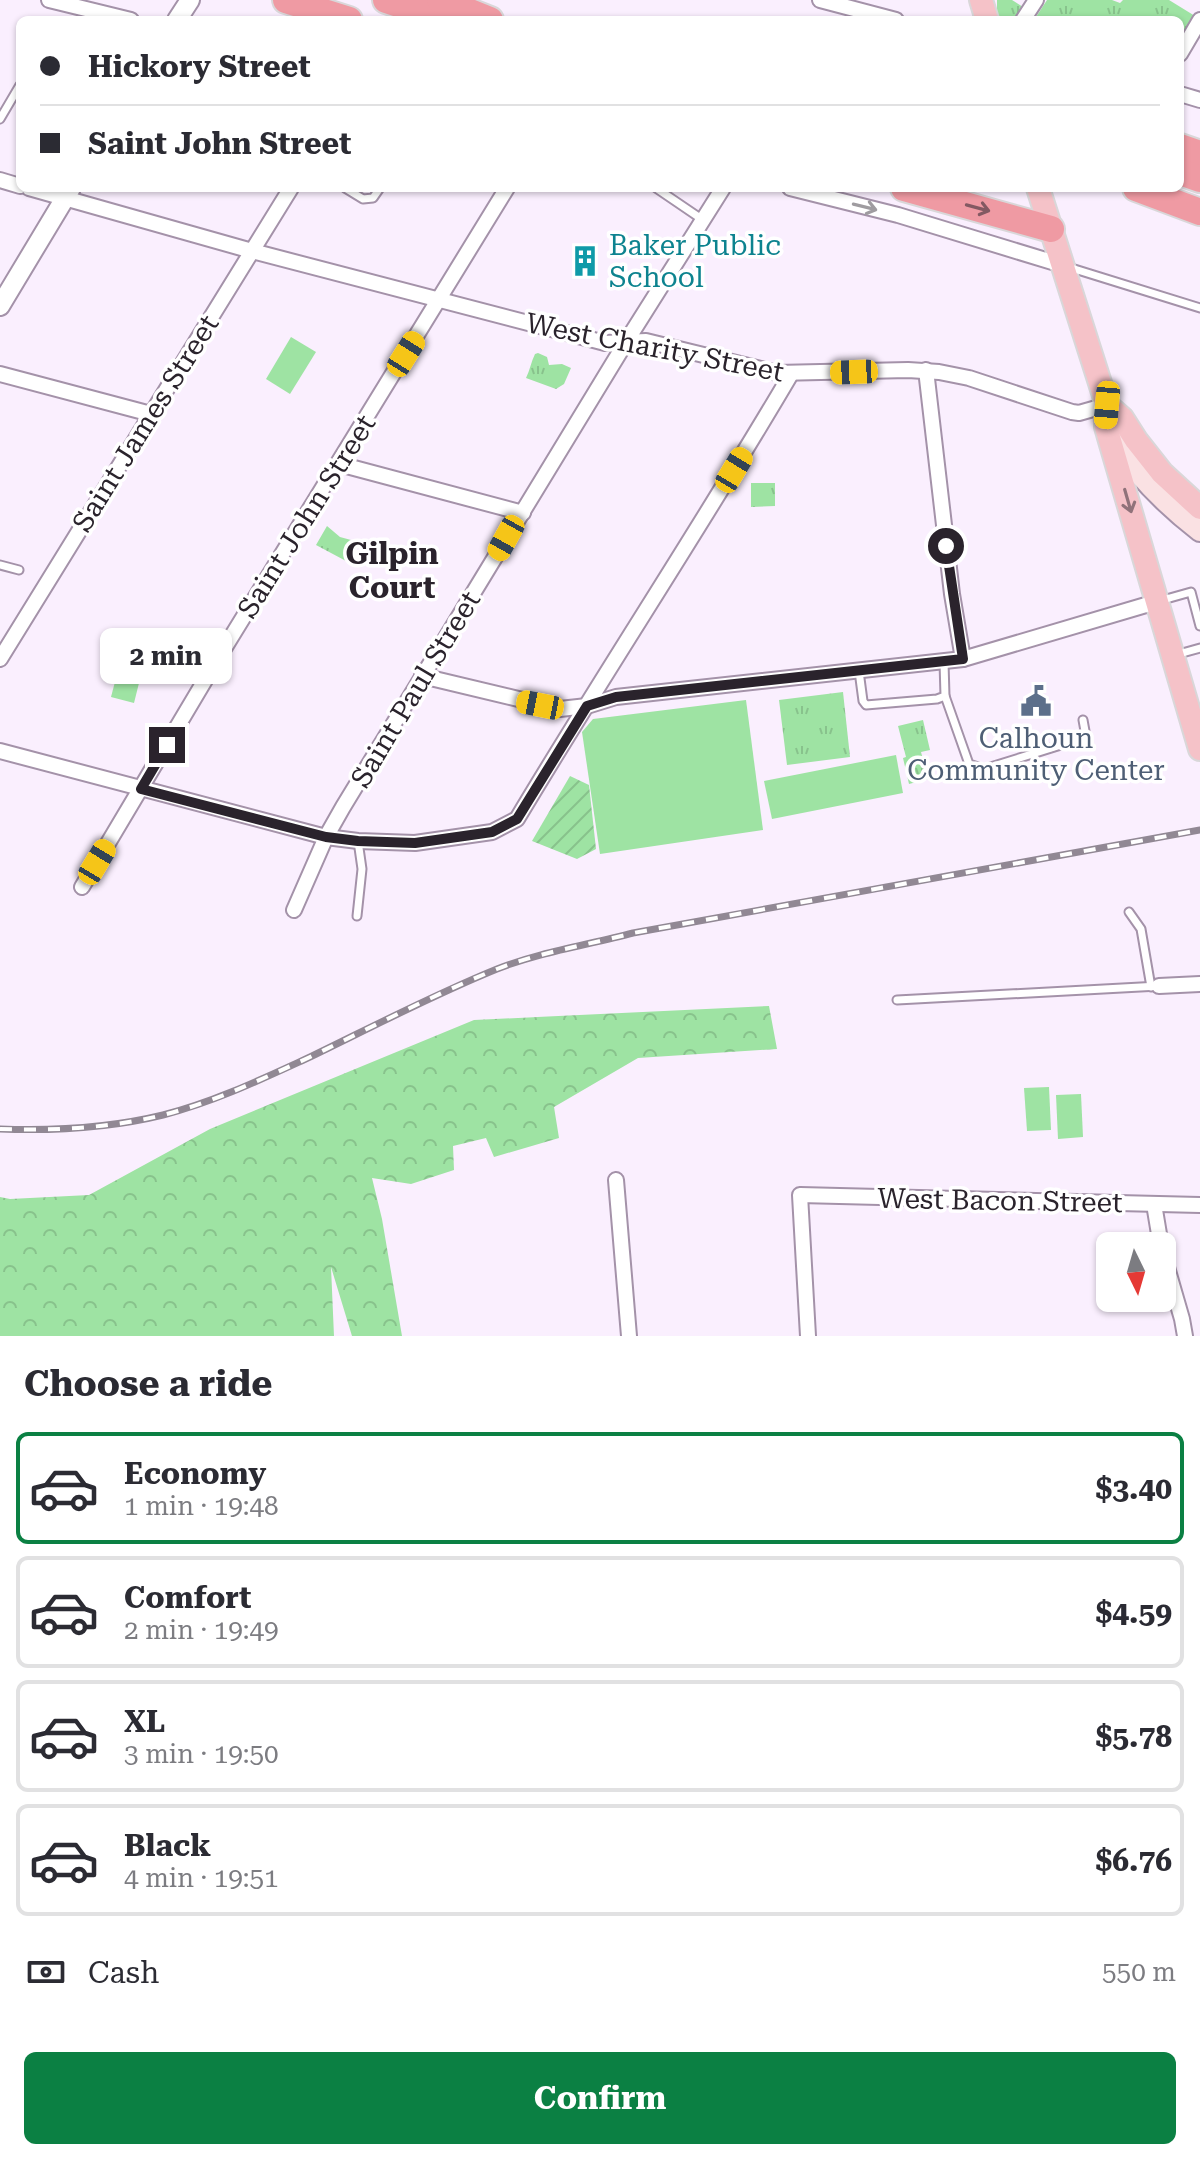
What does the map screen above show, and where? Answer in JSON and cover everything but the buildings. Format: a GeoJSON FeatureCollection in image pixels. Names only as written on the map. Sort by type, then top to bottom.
{"type":"FeatureCollection","features":[{"type":"Feature","properties":{"kind":"highway"},"geometry":{"type":"LineString","coordinates":[[286,0],[336,16]]}},
{"type":"Feature","properties":{"kind":"highway"},"geometry":{"type":"LineString","coordinates":[[386,0],[434,16]]}},
{"type":"Feature","properties":{"kind":"highway"},"geometry":{"type":"LineString","coordinates":[[440,0],[480,16]]}},
{"type":"Feature","properties":{"kind":"highway"},"geometry":{"type":"LineString","coordinates":[[918,192],[1051,229]]}},
{"type":"Feature","properties":{"kind":"highway"},"geometry":{"type":"LineString","coordinates":[[1147,192],[1200,212]]}},
{"type":"Feature","properties":{"kind":"main road"},"geometry":{"type":"LineString","coordinates":[[1040,192],[1198,744]]}},
{"type":"Feature","properties":{"kind":"main road"},"geometry":{"type":"LineString","coordinates":[[1106,416],[1122,418],[1162,473],[1200,508]]}},
{"type":"Feature","properties":{"kind":"main road"},"geometry":{"type":"LineString","coordinates":[[1106,416],[1122,452],[1146,482],[1200,531]]}},
{"type":"Feature","properties":{"kind":"street"},"geometry":{"type":"LineString","coordinates":[[49,0],[115,16]]}},
{"type":"Feature","properties":{"kind":"street"},"geometry":{"type":"LineString","coordinates":[[820,0],[881,16]]}},
{"type":"Feature","properties":{"kind":"street"},"geometry":{"type":"LineString","coordinates":[[1184,47],[1200,20]]}},
{"type":"Feature","properties":{"kind":"street","name":"Saint James Street"},"geometry":{"type":"LineString","coordinates":[[0,659],[289,192]]}},
{"type":"Feature","properties":{"kind":"street","name":"Saint John Street"},"geometry":{"type":"LineString","coordinates":[[82,887],[505,192]]}},
{"type":"Feature","properties":{"kind":"street","name":"Saint Paul Street"},"geometry":{"type":"LineString","coordinates":[[294,910],[326,837],[720,192]]}},
{"type":"Feature","properties":{"kind":"street"},"geometry":{"type":"LineString","coordinates":[[806,192],[898,215],[1062,265]]}},
{"type":"Feature","properties":{"kind":"street"},"geometry":{"type":"LineString","coordinates":[[0,306],[68,193]]}},
{"type":"Feature","properties":{"kind":"street","name":"West Charity Street"},"geometry":{"type":"LineString","coordinates":[[68,193],[252,251],[605,343],[646,341],[763,371],[791,374],[926,370],[953,374],[1072,412],[1106,416]]}},
{"type":"Feature","properties":{"kind":"street"},"geometry":{"type":"LineString","coordinates":[[926,370],[963,659]]}},
{"type":"Feature","properties":{"kind":"street"},"geometry":{"type":"LineString","coordinates":[[0,374],[151,414]]}},
{"type":"Feature","properties":{"kind":"street"},"geometry":{"type":"LineString","coordinates":[[0,751],[326,837],[415,843],[492,832],[517,819],[791,374]]}},
{"type":"Feature","properties":{"kind":"street"},"geometry":{"type":"LineString","coordinates":[[339,464],[523,513]]}},
{"type":"Feature","properties":{"kind":"street"},"geometry":{"type":"LineString","coordinates":[[422,676],[560,709],[587,706],[616,697],[963,659],[1156,602]]}},
{"type":"Feature","properties":{"kind":"street"},"geometry":{"type":"LineString","coordinates":[[1155,987],[1200,984]]}},
{"type":"Feature","properties":{"kind":"street"},"geometry":{"type":"LineString","coordinates":[[616,1180],[629,1336]]}},
{"type":"Feature","properties":{"kind":"street","name":"West Bacon Street"},"geometry":{"type":"LineString","coordinates":[[808,1336],[800,1195],[1200,1205]]}},
{"type":"Feature","properties":{"kind":"street"},"geometry":{"type":"LineString","coordinates":[[1154,1204],[1159,1232]]}},
{"type":"Feature","properties":{"kind":"street"},"geometry":{"type":"LineString","coordinates":[[1176,1298],[1185,1336]]}},
{"type":"Feature","properties":{"kind":"lane"},"geometry":{"type":"LineString","coordinates":[[0,119],[16,92]]}},
{"type":"Feature","properties":{"kind":"lane"},"geometry":{"type":"LineString","coordinates":[[352,192],[363,199],[373,198],[377,192]]}},
{"type":"Feature","properties":{"kind":"lane"},"geometry":{"type":"LineString","coordinates":[[662,192],[703,220]]}},
{"type":"Feature","properties":{"kind":"lane"},"geometry":{"type":"LineString","coordinates":[[1062,265],[1200,308]]}},
{"type":"Feature","properties":{"kind":"lane"},"geometry":{"type":"LineString","coordinates":[[0,565],[19,570]]}},
{"type":"Feature","properties":{"kind":"lane"},"geometry":{"type":"LineString","coordinates":[[1156,602],[1191,592],[1200,626]]}},
{"type":"Feature","properties":{"kind":"lane"},"geometry":{"type":"LineString","coordinates":[[1172,656],[1200,648]]}},
{"type":"Feature","properties":{"kind":"lane"},"geometry":{"type":"LineString","coordinates":[[944,662],[945,696],[969,764],[984,769],[1077,740],[1085,731],[1083,720]]}},
{"type":"Feature","properties":{"kind":"lane"},"geometry":{"type":"LineString","coordinates":[[859,671],[866,705],[945,696]]}},
{"type":"Feature","properties":{"kind":"lane"},"geometry":{"type":"LineString","coordinates":[[357,916],[362,869],[358,841]]}},
{"type":"Feature","properties":{"kind":"lane"},"geometry":{"type":"LineString","coordinates":[[897,1000],[1155,987],[1141,929],[1129,912]]}},
{"type":"Feature","properties":{"kind":"green space"},"geometry":{"type":"Polygon","coordinates":[[[997,0],[1012,0],[1023,7],[1018,16],[998,16],[997,0]]]}},
{"type":"Feature","properties":{"kind":"green space"},"geometry":{"type":"Polygon","coordinates":[[[1047,0],[1112,0],[1120,3],[1123,0],[1169,0],[1195,16],[1184,33],[1184,16],[1037,16],[1047,0]]]}},
{"type":"Feature","properties":{"kind":"green space"},"geometry":{"type":"Polygon","coordinates":[[[291,337],[316,352],[290,394],[266,379],[291,337]]]}},
{"type":"Feature","properties":{"kind":"green space"},"geometry":{"type":"Polygon","coordinates":[[[538,353],[547,357],[549,365],[562,364],[571,368],[564,384],[556,389],[526,378],[538,353]]]}},
{"type":"Feature","properties":{"kind":"green space"},"geometry":{"type":"Polygon","coordinates":[[[751,483],[775,483],[775,506],[751,507],[751,483]]]}},
{"type":"Feature","properties":{"kind":"green space"},"geometry":{"type":"Polygon","coordinates":[[[327,526],[340,537],[351,540],[352,550],[346,561],[316,545],[327,526]]]}},
{"type":"Feature","properties":{"kind":"green space"},"geometry":{"type":"Polygon","coordinates":[[[116,678],[139,683],[134,703],[111,697],[116,678]]]}},
{"type":"Feature","properties":{"kind":"green space"},"geometry":{"type":"Polygon","coordinates":[[[843,692],[850,757],[787,765],[779,700],[843,692]]]}},
{"type":"Feature","properties":{"kind":"green space"},"geometry":{"type":"Polygon","coordinates":[[[746,700],[763,830],[600,854],[582,732],[593,719],[746,700]]]}},
{"type":"Feature","properties":{"kind":"green space"},"geometry":{"type":"Polygon","coordinates":[[[923,720],[930,750],[921,752],[928,779],[909,784],[898,726],[923,720]]]}},
{"type":"Feature","properties":{"kind":"green space"},"geometry":{"type":"Polygon","coordinates":[[[896,755],[903,793],[772,819],[764,781],[896,755]]]}},
{"type":"Feature","properties":{"kind":"green space"},"geometry":{"type":"Polygon","coordinates":[[[570,776],[589,785],[596,849],[577,859],[532,841],[570,776]]]}},
{"type":"Feature","properties":{"kind":"green space"},"geometry":{"type":"Polygon","coordinates":[[[769,1006],[777,1049],[638,1058],[554,1107],[559,1138],[494,1157],[486,1138],[453,1146],[454,1170],[411,1184],[372,1178],[402,1336],[352,1336],[331,1267],[334,1336],[0,1336],[0,1197],[89,1195],[210,1129],[474,1020],[769,1006]]]}},
{"type":"Feature","properties":{"kind":"green space"},"geometry":{"type":"Polygon","coordinates":[[[1049,1087],[1051,1130],[1027,1131],[1024,1088],[1049,1087]]]}},
{"type":"Feature","properties":{"kind":"green space"},"geometry":{"type":"Polygon","coordinates":[[[1081,1094],[1083,1137],[1058,1139],[1056,1095],[1081,1094]]]}},
{"type":"Feature","properties":{"kind":"railway"},"geometry":{"type":"LineString","coordinates":[[0,1129],[102,1126],[182,1110],[274,1074],[473,979],[547,953],[633,933],[1200,830]]}},
{"type":"Feature","properties":{"kind":"place","name":"Baker Public School"},"geometry":{"type":"Point","coordinates":[585,261]}},
{"type":"Feature","properties":{"kind":"place","name":"Calhoun Community Center"},"geometry":{"type":"Point","coordinates":[1036,701]}},
{"type":"Feature","properties":{"kind":"district","name":"Gilpin Court"},"geometry":{"type":"Point","coordinates":[392,571]}},
{"type":"Feature","properties":{"kind":"route"},"geometry":{"type":"LineString","coordinates":[[167,745],[141,789],[326,837],[358,841],[415,843],[492,832],[517,819],[587,706],[616,697],[963,659],[946,546]]}}]}
